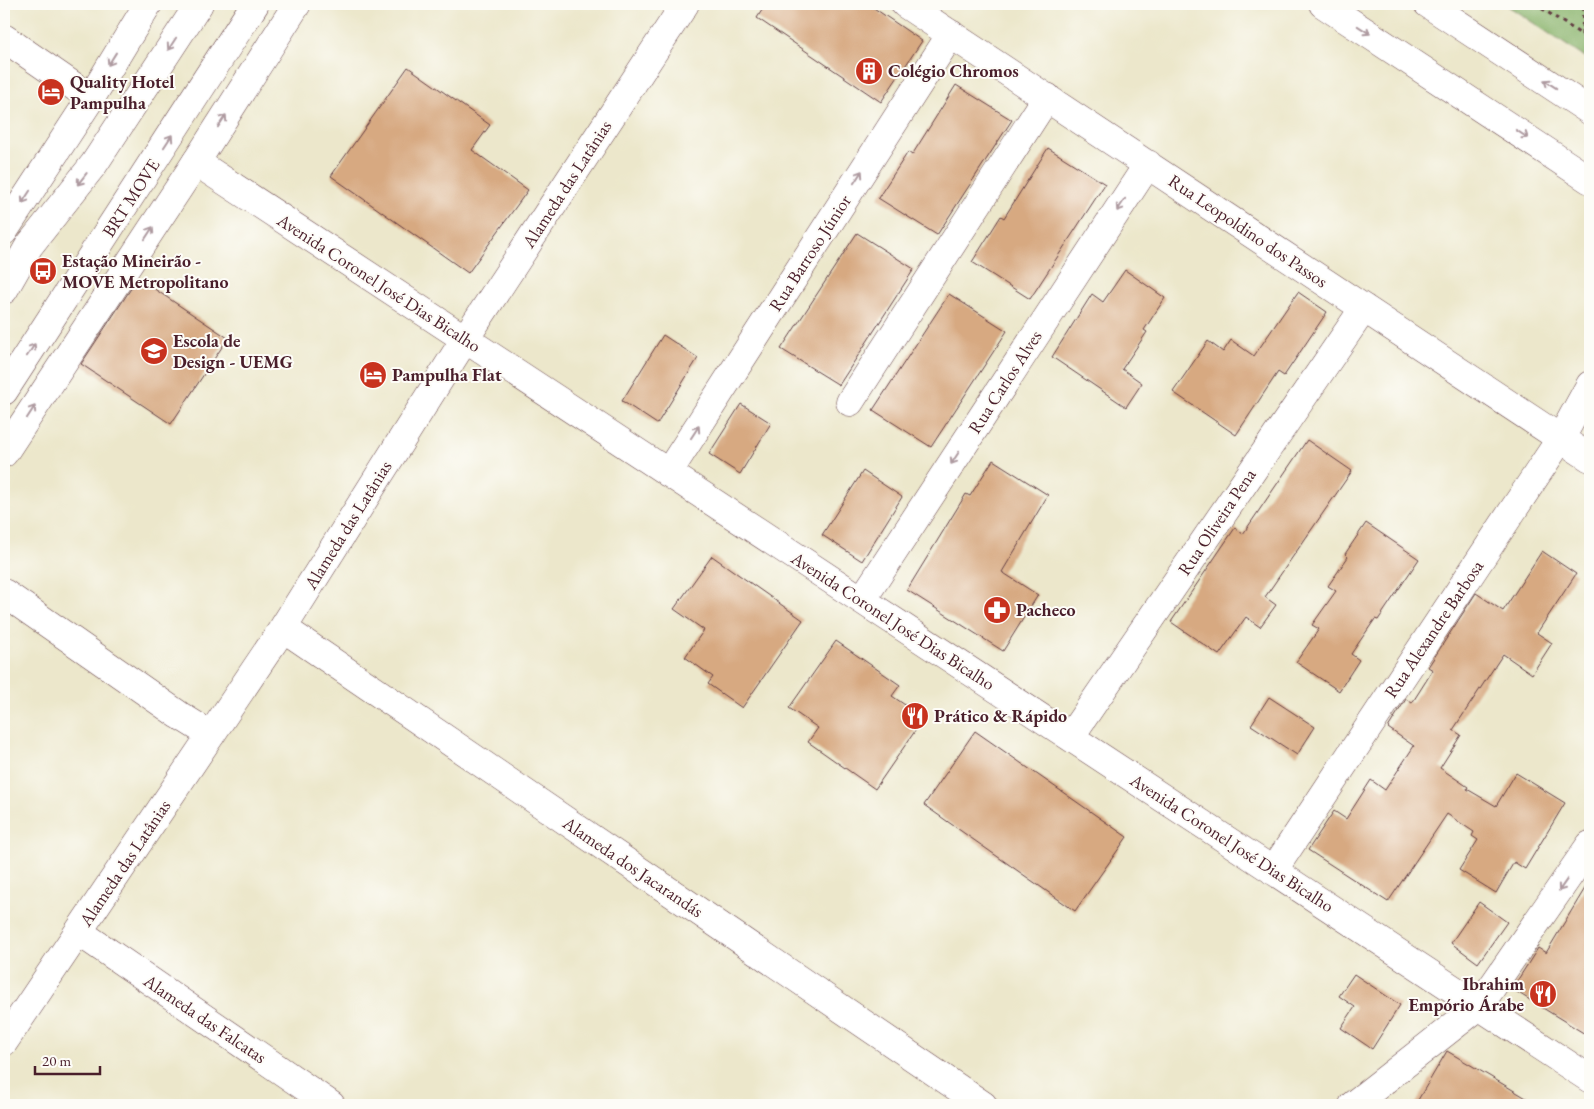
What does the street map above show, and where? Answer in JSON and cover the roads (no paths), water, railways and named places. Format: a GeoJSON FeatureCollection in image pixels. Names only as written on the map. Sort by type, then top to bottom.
{"type":"FeatureCollection","features":[{"type":"Feature","properties":{"kind":"main road"},"geometry":{"type":"LineString","coordinates":[[4,231],[148,4]]}},
{"type":"Feature","properties":{"kind":"main road"},"geometry":{"type":"LineString","coordinates":[[4,290],[29,246],[94,164],[199,4]]}},
{"type":"Feature","properties":{"kind":"main road","name":"BRT MOVE"},"geometry":{"type":"LineString","coordinates":[[4,391],[255,4]]}},
{"type":"Feature","properties":{"kind":"main road"},"geometry":{"type":"LineString","coordinates":[[4,453],[196,162],[297,4]]}},
{"type":"Feature","properties":{"kind":"main road","name":"Alameda das Latânias"},"geometry":{"type":"LineString","coordinates":[[4,1042],[283,628],[465,339],[686,4]]}},
{"type":"Feature","properties":{"kind":"main road","name":"Rua Leopoldino dos Passos"},"geometry":{"type":"LineString","coordinates":[[905,4],[1590,458]]}},
{"type":"Feature","properties":{"kind":"main road"},"geometry":{"type":"LineString","coordinates":[[1323,4],[1590,180]]}},
{"type":"Feature","properties":{"kind":"main road"},"geometry":{"type":"LineString","coordinates":[[1428,4],[1590,111]]}},
{"type":"Feature","properties":{"kind":"main road","name":"Rua Barroso Júnior"},"geometry":{"type":"LineString","coordinates":[[668,473],[951,34]]}},
{"type":"Feature","properties":{"kind":"main road"},"geometry":{"type":"LineString","coordinates":[[4,38],[90,98]]}},
{"type":"Feature","properties":{"kind":"main road"},"geometry":{"type":"LineString","coordinates":[[850,402],[1047,97]]}},
{"type":"Feature","properties":{"kind":"main road","name":"Avenida Coronel José Dias Bicalho"},"geometry":{"type":"LineString","coordinates":[[196,162],[1590,1079]]}},
{"type":"Feature","properties":{"kind":"main road","name":"Rua Carlos Alves"},"geometry":{"type":"LineString","coordinates":[[862,600],[1148,164]]}},
{"type":"Feature","properties":{"kind":"main road","name":"Rua Oliveira Pena"},"geometry":{"type":"LineString","coordinates":[[1070,736],[1364,308]]}},
{"type":"Feature","properties":{"kind":"main road","name":"Rua Alexandre Barbosa"},"geometry":{"type":"LineString","coordinates":[[1274,871],[1561,438],[1590,385]]}},
{"type":"Feature","properties":{"kind":"main road"},"geometry":{"type":"LineString","coordinates":[[4,593],[179,715],[211,735]]}},
{"type":"Feature","properties":{"kind":"main road","name":"Alameda dos Jacarandás"},"geometry":{"type":"LineString","coordinates":[[283,628],[983,1105]]}},
{"type":"Feature","properties":{"kind":"main road"},"geometry":{"type":"LineString","coordinates":[[1354,1105],[1479,1006],[1590,845]]}},
{"type":"Feature","properties":{"kind":"main road","name":"Alameda das Falcatas"},"geometry":{"type":"LineString","coordinates":[[79,932],[331,1105]]}},
{"type":"Feature","properties":{"kind":"place","name":"Colégio Chromos"},"geometry":{"type":"Point","coordinates":[869,71]}},
{"type":"Feature","properties":{"kind":"place","name":"Quality Hotel Pampulha"},"geometry":{"type":"Point","coordinates":[51,92]}},
{"type":"Feature","properties":{"kind":"place","name":"Estação Mineirão - MOVE Metropolitano"},"geometry":{"type":"Point","coordinates":[43,271]}},
{"type":"Feature","properties":{"kind":"place","name":"Escola de Design - UEMG"},"geometry":{"type":"Point","coordinates":[154,351]}},
{"type":"Feature","properties":{"kind":"place","name":"Pampulha Flat"},"geometry":{"type":"Point","coordinates":[373,375]}},
{"type":"Feature","properties":{"kind":"place","name":"Pacheco"},"geometry":{"type":"Point","coordinates":[997,610]}},
{"type":"Feature","properties":{"kind":"place","name":"Prático & Rápido"},"geometry":{"type":"Point","coordinates":[915,716]}},
{"type":"Feature","properties":{"kind":"place","name":"Ibrahim Empório Árabe"},"geometry":{"type":"Point","coordinates":[1543,994]}}]}
